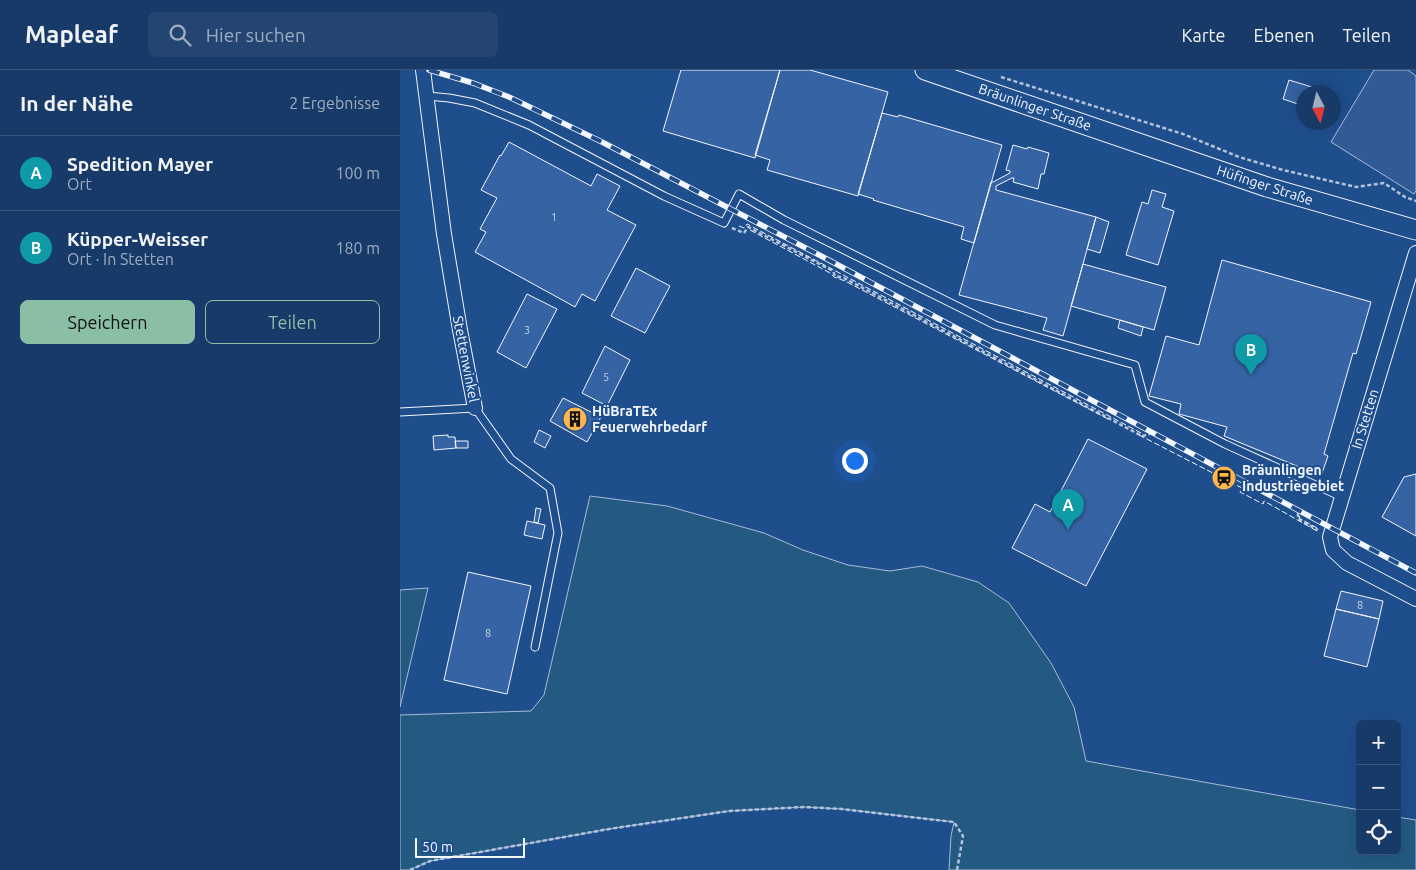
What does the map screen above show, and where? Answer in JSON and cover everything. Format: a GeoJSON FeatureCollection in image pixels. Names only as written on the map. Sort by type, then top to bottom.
{"type":"FeatureCollection","features":[{"type":"Feature","properties":{"kind":"main road","name":"Bräunlinger Straße"},"geometry":{"type":"LineString","coordinates":[[925,70],[1116,135]]}},
{"type":"Feature","properties":{"kind":"main road","name":"Hüfinger Straße"},"geometry":{"type":"LineString","coordinates":[[1116,135],[1267,187],[1416,230]]}},
{"type":"Feature","properties":{"kind":"street","name":"Stettenwinkel"},"geometry":{"type":"LineString","coordinates":[[423,70],[444,234],[460,330],[476,408]]}},
{"type":"Feature","properties":{"kind":"street","name":"In Stetten"},"geometry":{"type":"LineString","coordinates":[[1416,253],[1330,537],[1333,550],[1347,563],[1416,599]]}},
{"type":"Feature","properties":{"kind":"lane"},"geometry":{"type":"LineString","coordinates":[[427,96],[475,103],[529,125],[664,196],[724,223],[739,194],[784,220],[995,324],[1135,365],[1145,402],[1225,444],[1342,497]]}},
{"type":"Feature","properties":{"kind":"lane"},"geometry":{"type":"LineString","coordinates":[[400,412],[476,408]]}},
{"type":"Feature","properties":{"kind":"lane","name":"Stettenwinkel"},"geometry":{"type":"LineString","coordinates":[[476,408],[512,459],[550,488],[558,533],[535,647]]}},
{"type":"Feature","properties":{"kind":"path"},"geometry":{"type":"LineString","coordinates":[[995,75],[1182,134],[1239,157],[1302,175],[1356,187],[1384,183],[1405,197],[1416,201]]}},
{"type":"Feature","properties":{"kind":"path"},"geometry":{"type":"LineString","coordinates":[[724,223],[744,234],[748,227],[833,271],[835,276],[844,278],[1142,436],[1150,434]]}},
{"type":"Feature","properties":{"kind":"path"},"geometry":{"type":"LineString","coordinates":[[1298,514],[1298,519],[1321,531]]}},
{"type":"Feature","properties":{"kind":"path"},"geometry":{"type":"LineString","coordinates":[[410,870],[430,861],[609,829],[729,812],[804,807],[842,809],[954,822],[963,836],[957,870]]}},
{"type":"Feature","properties":{"kind":"shaded area"},"geometry":{"type":"Polygon","coordinates":[[[1374,70],[1408,70],[1416,76],[1416,191],[1414,194],[1331,142],[1338,130],[1341,130],[1341,125],[1374,70]]]}},
{"type":"Feature","properties":{"kind":"shaded area"},"geometry":{"type":"Polygon","coordinates":[[[590,496],[667,506],[764,533],[803,550],[848,565],[890,571],[922,566],[978,582],[1009,603],[1051,663],[1074,707],[1086,761],[1356,809],[1356,855],[1401,855],[1401,818],[1416,820],[1416,870],[949,870],[951,836],[954,822],[842,809],[804,807],[729,811],[609,829],[430,861],[410,870],[400,870],[400,715],[531,711],[544,695],[590,496]]]}},
{"type":"Feature","properties":{"kind":"shaded area"},"geometry":{"type":"Polygon","coordinates":[[[428,588],[400,707],[400,590],[428,588]]]}},
{"type":"Feature","properties":{"kind":"building"},"geometry":{"type":"Polygon","coordinates":[[[681,70],[780,70],[755,158],[663,131],[681,70]]]}},
{"type":"Feature","properties":{"kind":"building"},"geometry":{"type":"Polygon","coordinates":[[[780,70],[810,70],[888,92],[858,196],[767,170],[770,160],[755,155],[780,70]]]}},
{"type":"Feature","properties":{"kind":"building"},"geometry":{"type":"Polygon","coordinates":[[[1289,80],[1305,85],[1296,85],[1296,103],[1283,99],[1289,80]]]}},
{"type":"Feature","properties":{"kind":"building"},"geometry":{"type":"Polygon","coordinates":[[[882,113],[898,117],[899,115],[1002,145],[974,243],[961,239],[964,227],[858,194],[882,113]]]}},
{"type":"Feature","properties":{"kind":"building"},"geometry":{"type":"Polygon","coordinates":[[[509,142],[591,186],[597,174],[620,186],[607,210],[636,225],[595,301],[582,294],[575,307],[475,252],[486,232],[480,229],[497,198],[481,190],[509,142]]]}},
{"type":"Feature","properties":{"kind":"building"},"geometry":{"type":"Polygon","coordinates":[[[1013,145],[1049,153],[1044,174],[1041,174],[1038,189],[1013,182],[1014,178],[1012,178],[996,186],[996,190],[1096,217],[1063,336],[1043,330],[1047,318],[959,295],[991,182],[1010,173],[1010,171],[1006,170],[1013,145]]]}},
{"type":"Feature","properties":{"kind":"building"},"geometry":{"type":"Polygon","coordinates":[[[1152,190],[1166,194],[1162,207],[1174,211],[1158,265],[1126,255],[1142,202],[1148,204],[1152,190]]]}},
{"type":"Feature","properties":{"kind":"building"},"geometry":{"type":"Polygon","coordinates":[[[1096,217],[1109,222],[1100,253],[1087,249],[1096,217]]]}},
{"type":"Feature","properties":{"kind":"building"},"geometry":{"type":"Polygon","coordinates":[[[1222,260],[1371,302],[1356,354],[1353,353],[1324,454],[1328,456],[1321,476],[1224,436],[1227,427],[1179,414],[1181,404],[1149,396],[1166,336],[1199,345],[1222,260]]]}},
{"type":"Feature","properties":{"kind":"building"},"geometry":{"type":"Polygon","coordinates":[[[1083,264],[1166,287],[1154,330],[1071,306],[1083,264]]]}},
{"type":"Feature","properties":{"kind":"building"},"geometry":{"type":"Polygon","coordinates":[[[636,268],[670,286],[645,333],[611,316],[636,268]]]}},
{"type":"Feature","properties":{"kind":"building"},"geometry":{"type":"Polygon","coordinates":[[[527,294],[557,309],[526,368],[497,352],[527,294]]]}},
{"type":"Feature","properties":{"kind":"building"},"geometry":{"type":"Polygon","coordinates":[[[1120,320],[1143,327],[1141,336],[1118,328],[1120,320]]]}},
{"type":"Feature","properties":{"kind":"building"},"geometry":{"type":"Polygon","coordinates":[[[605,346],[630,360],[607,406],[582,393],[605,346]]]}},
{"type":"Feature","properties":{"kind":"building","name":"HüBraTEx Feuerwehrbedarf"},"geometry":{"type":"Polygon","coordinates":[[[563,398],[601,417],[587,442],[550,421],[563,398]]]}},
{"type":"Feature","properties":{"kind":"building"},"geometry":{"type":"Polygon","coordinates":[[[539,430],[551,436],[545,448],[534,442],[539,430]]]}},
{"type":"Feature","properties":{"kind":"building"},"geometry":{"type":"Polygon","coordinates":[[[448,435],[448,437],[455,437],[456,448],[434,450],[433,436],[448,435]]]}},
{"type":"Feature","properties":{"kind":"building"},"geometry":{"type":"Polygon","coordinates":[[[1088,439],[1147,469],[1086,586],[1012,548],[1035,504],[1050,512],[1088,439]]]}},
{"type":"Feature","properties":{"kind":"building"},"geometry":{"type":"Polygon","coordinates":[[[455,441],[468,441],[468,448],[456,448],[455,441]]]}},
{"type":"Feature","properties":{"kind":"building"},"geometry":{"type":"Polygon","coordinates":[[[1416,474],[1416,536],[1382,517],[1404,477],[1416,474]]]}},
{"type":"Feature","properties":{"kind":"building"},"geometry":{"type":"Polygon","coordinates":[[[536,508],[541,509],[538,523],[534,522],[536,508]]]}},
{"type":"Feature","properties":{"kind":"building"},"geometry":{"type":"Polygon","coordinates":[[[527,521],[545,525],[542,539],[524,535],[527,521]]]}},
{"type":"Feature","properties":{"kind":"building"},"geometry":{"type":"Polygon","coordinates":[[[468,572],[531,586],[507,694],[444,680],[468,572]]]}},
{"type":"Feature","properties":{"kind":"building"},"geometry":{"type":"Polygon","coordinates":[[[1341,591],[1383,601],[1379,619],[1336,609],[1341,591]]]}},
{"type":"Feature","properties":{"kind":"building"},"geometry":{"type":"Polygon","coordinates":[[[1336,609],[1379,619],[1367,667],[1324,656],[1336,609]]]}},
{"type":"Feature","properties":{"kind":"railway"},"geometry":{"type":"LineString","coordinates":[[429,70],[473,83],[509,97],[602,142],[823,257],[1416,573]]}},
{"type":"Feature","properties":{"kind":"fence"},"geometry":{"type":"LineString","coordinates":[[739,226],[744,228],[747,224],[1143,434]]}},
{"type":"Feature","properties":{"kind":"fence"},"geometry":{"type":"LineString","coordinates":[[750,230],[830,273],[834,277],[845,281],[1110,420]]}},
{"type":"Feature","properties":{"kind":"fence"},"geometry":{"type":"LineString","coordinates":[[1139,435],[1242,488],[1240,492],[1263,504],[1264,501],[1317,531]]}},
{"type":"Feature","properties":{"kind":"fence"},"geometry":{"type":"LineString","coordinates":[[1300,516],[1299,518],[1317,528]]}},
{"type":"Feature","properties":{"kind":"place","name":"Küpper-Weisser"},"geometry":{"type":"Point","coordinates":[1251,375]}},
{"type":"Feature","properties":{"kind":"place","name":"HüBraTEx Feuerwehrbedarf"},"geometry":{"type":"Point","coordinates":[575,419]}},
{"type":"Feature","properties":{"kind":"place","name":"Bräunlingen Industriegebiet"},"geometry":{"type":"Point","coordinates":[1224,478]}},
{"type":"Feature","properties":{"kind":"place","name":"Spedition Mayer"},"geometry":{"type":"Point","coordinates":[1068,530]}}]}
